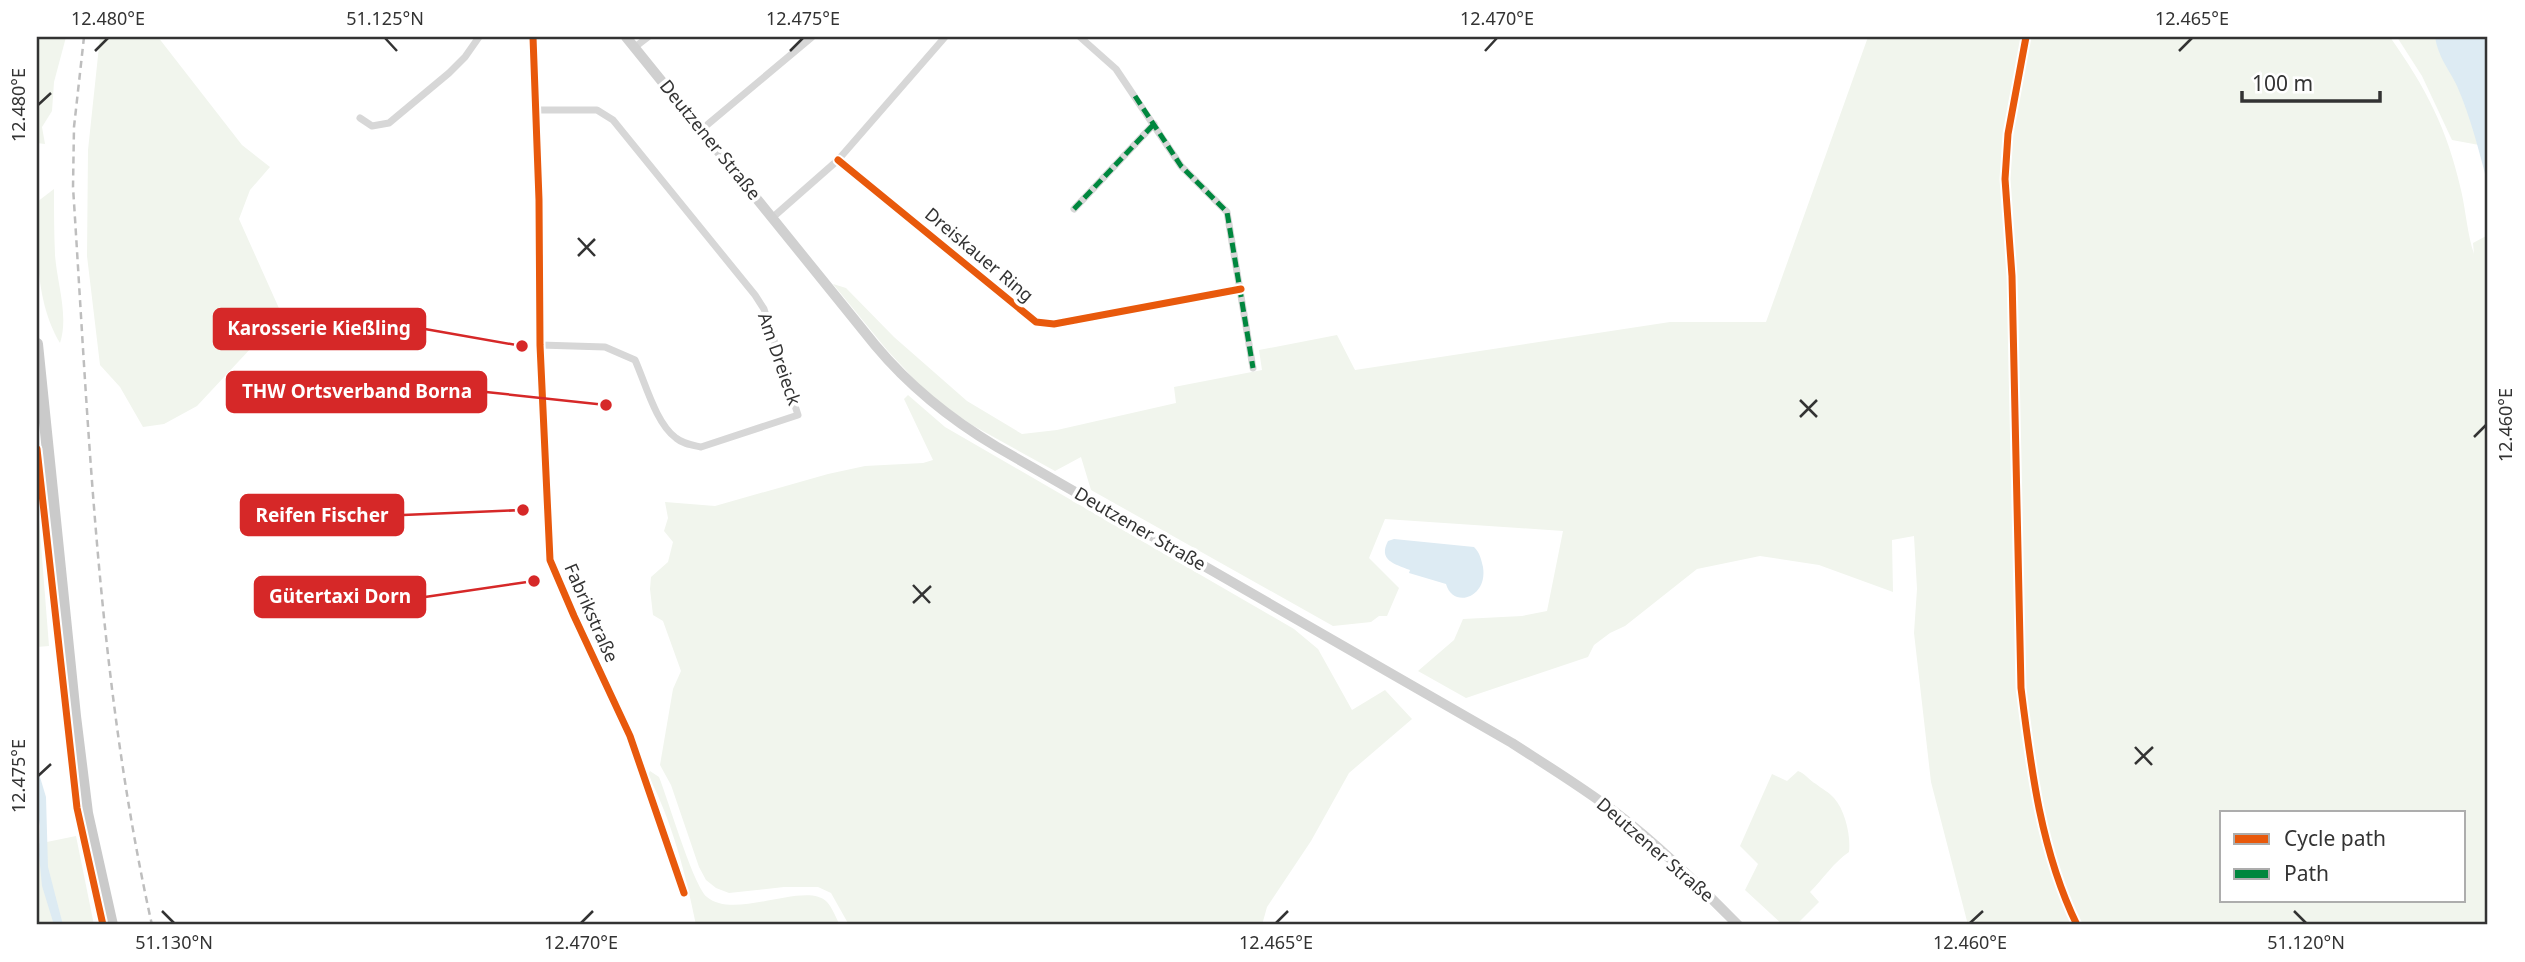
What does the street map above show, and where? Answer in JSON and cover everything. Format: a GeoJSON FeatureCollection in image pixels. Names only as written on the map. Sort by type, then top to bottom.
{"type":"FeatureCollection","features":[{"type":"Feature","properties":{"kind":"main road","name":"Deutzener Straße"},"geometry":{"type":"LineString","coordinates":[[626,37],[892,365],[948,416],[1553,769],[1640,832],[1692,878],[1738,925]]}},
{"type":"Feature","properties":{"kind":"main road"},"geometry":{"type":"LineString","coordinates":[[37,344],[87,813],[112,925]]}},
{"type":"Feature","properties":{"kind":"street"},"geometry":{"type":"LineString","coordinates":[[360,118],[372,127],[389,124],[450,73],[479,37]]}},
{"type":"Feature","properties":{"kind":"street","name":"Fabrikstraße"},"geometry":{"type":"LineString","coordinates":[[533,37],[539,201],[540,345],[551,560],[630,736],[684,893]]}},
{"type":"Feature","properties":{"kind":"street"},"geometry":{"type":"LineString","coordinates":[[635,47],[648,37]]}},
{"type":"Feature","properties":{"kind":"street"},"geometry":{"type":"LineString","coordinates":[[701,130],[812,37]]}},
{"type":"Feature","properties":{"kind":"street"},"geometry":{"type":"LineString","coordinates":[[772,218],[838,160],[944,37]]}},
{"type":"Feature","properties":{"kind":"street"},"geometry":{"type":"LineString","coordinates":[[1082,38],[1116,69],[1181,166],[1227,212],[1253,368]]}},
{"type":"Feature","properties":{"kind":"street","name":"Am Dreieck"},"geometry":{"type":"LineString","coordinates":[[536,110],[597,110],[613,120],[764,309],[798,415],[701,447],[685,444],[673,437],[660,419],[635,360],[605,347],[540,345]]}},
{"type":"Feature","properties":{"kind":"street"},"geometry":{"type":"LineString","coordinates":[[1074,209],[1154,124]]}},
{"type":"Feature","properties":{"kind":"street","name":"Dreiskauer Ring"},"geometry":{"type":"LineString","coordinates":[[838,160],[1036,322],[1054,324],[1241,289]]}},
{"type":"Feature","properties":{"kind":"shaded area"},"geometry":{"type":"Polygon","coordinates":[[[37,37],[66,37],[54,82],[52,111],[42,127],[45,144],[37,143],[37,37]]]}},
{"type":"Feature","properties":{"kind":"shaded area"},"geometry":{"type":"Polygon","coordinates":[[[100,37],[158,37],[242,145],[270,167],[250,190],[239,219],[282,315],[197,406],[164,424],[143,427],[120,387],[100,365],[87,256],[88,150],[100,37]]]}},
{"type":"Feature","properties":{"kind":"shaded area"},"geometry":{"type":"Polygon","coordinates":[[[1868,37],[2390,37],[2425,91],[2442,128],[2463,198],[2474,254],[2473,243],[2488,235],[2488,925],[1968,925],[1931,782],[1914,633],[1917,589],[1914,536],[1892,540],[1893,592],[1819,565],[1760,556],[1697,569],[1625,626],[1594,645],[1588,657],[1466,698],[1418,671],[1454,640],[1463,619],[1522,616],[1547,611],[1563,531],[1385,519],[1369,558],[1399,588],[1387,616],[1379,616],[1371,622],[1333,626],[1091,490],[1081,457],[1055,471],[972,425],[930,396],[887,350],[833,284],[846,288],[894,337],[967,401],[1022,434],[1057,430],[1176,403],[1174,387],[1262,370],[1259,350],[1337,335],[1355,370],[1670,322],[1766,322],[1868,37]]]}},
{"type":"Feature","properties":{"kind":"shaded area"},"geometry":{"type":"Polygon","coordinates":[[[2397,37],[2450,37],[2479,145],[2452,140],[2422,76],[2397,37]]]}},
{"type":"Feature","properties":{"kind":"shaded area"},"geometry":{"type":"Polygon","coordinates":[[[2435,37],[2488,37],[2488,185],[2466,110],[2441,57],[2435,37]]]}},
{"type":"Feature","properties":{"kind":"shaded area"},"geometry":{"type":"Polygon","coordinates":[[[54,189],[55,255],[63,311],[60,343],[46,310],[38,256],[37,202],[54,189]]]}},
{"type":"Feature","properties":{"kind":"shaded area"},"geometry":{"type":"Polygon","coordinates":[[[908,395],[945,427],[1294,629],[1318,649],[1352,710],[1385,690],[1412,719],[1349,773],[1311,841],[1267,907],[1262,925],[849,925],[831,893],[818,887],[784,887],[729,893],[706,880],[671,785],[660,765],[673,689],[681,671],[663,621],[653,615],[650,589],[651,577],[668,562],[673,542],[664,531],[668,518],[665,502],[715,506],[865,466],[923,463],[933,460],[904,399],[908,395]]]}},
{"type":"Feature","properties":{"kind":"shaded area"},"geometry":{"type":"Polygon","coordinates":[[[37,494],[49,646],[37,647],[37,494]]]}},
{"type":"Feature","properties":{"kind":"shaded area"},"geometry":{"type":"Polygon","coordinates":[[[1394,539],[1474,547],[1483,567],[1480,586],[1475,593],[1462,598],[1450,592],[1446,584],[1409,573],[1410,570],[1386,557],[1385,547],[1388,541],[1394,539]]]}},
{"type":"Feature","properties":{"kind":"shaded area"},"geometry":{"type":"Polygon","coordinates":[[[37,767],[46,797],[48,867],[63,925],[54,925],[42,886],[37,767]]]}},
{"type":"Feature","properties":{"kind":"shaded area"},"geometry":{"type":"Polygon","coordinates":[[[650,771],[659,777],[688,860],[707,897],[719,903],[735,905],[803,895],[817,896],[829,904],[840,925],[696,925],[677,848],[648,775],[650,771]]]}},
{"type":"Feature","properties":{"kind":"shaded area"},"geometry":{"type":"Polygon","coordinates":[[[1798,771],[1838,803],[1846,823],[1849,852],[1810,892],[1819,902],[1798,923],[1783,925],[1745,890],[1758,864],[1740,846],[1772,774],[1787,781],[1798,771]]]}},
{"type":"Feature","properties":{"kind":"shaded area"},"geometry":{"type":"Polygon","coordinates":[[[76,836],[94,925],[37,925],[37,844],[76,836]]]}},
{"type":"Feature","properties":{"kind":"railway"},"geometry":{"type":"LineString","coordinates":[[84,37],[74,127],[73,187],[98,558],[119,742],[152,925]]}},
{"type":"Feature","properties":{"kind":"marked path"},"geometry":{"type":"LineString","coordinates":[[1135,96],[1181,166],[1227,212],[1253,368]]}},
{"type":"Feature","properties":{"kind":"marked path"},"geometry":{"type":"LineString","coordinates":[[1074,209],[1154,124]]}},
{"type":"Feature","properties":{"kind":"cycle path"},"geometry":{"type":"LineString","coordinates":[[533,37],[539,200],[540,345],[550,560],[630,736],[684,893]]}},
{"type":"Feature","properties":{"kind":"cycle path"},"geometry":{"type":"LineString","coordinates":[[2026,37],[2008,134],[2005,179],[2012,276],[2021,688],[2046,839],[2054,868],[2077,925]]}},
{"type":"Feature","properties":{"kind":"cycle path"},"geometry":{"type":"LineString","coordinates":[[838,160],[1036,322],[1054,324],[1241,289]]}},
{"type":"Feature","properties":{"kind":"cycle path"},"geometry":{"type":"LineString","coordinates":[[37,449],[77,808],[103,925]]}},
{"type":"Feature","properties":{"kind":"place","name":"Karosserie Kießling"},"geometry":{"type":"Point","coordinates":[522,346]}},
{"type":"Feature","properties":{"kind":"place","name":"THW Ortsverband Borna"},"geometry":{"type":"Point","coordinates":[606,405]}},
{"type":"Feature","properties":{"kind":"place","name":"Reifen Fischer"},"geometry":{"type":"Point","coordinates":[523,510]}},
{"type":"Feature","properties":{"kind":"place","name":"Gütertaxi Dorn"},"geometry":{"type":"Point","coordinates":[534,581]}}]}
